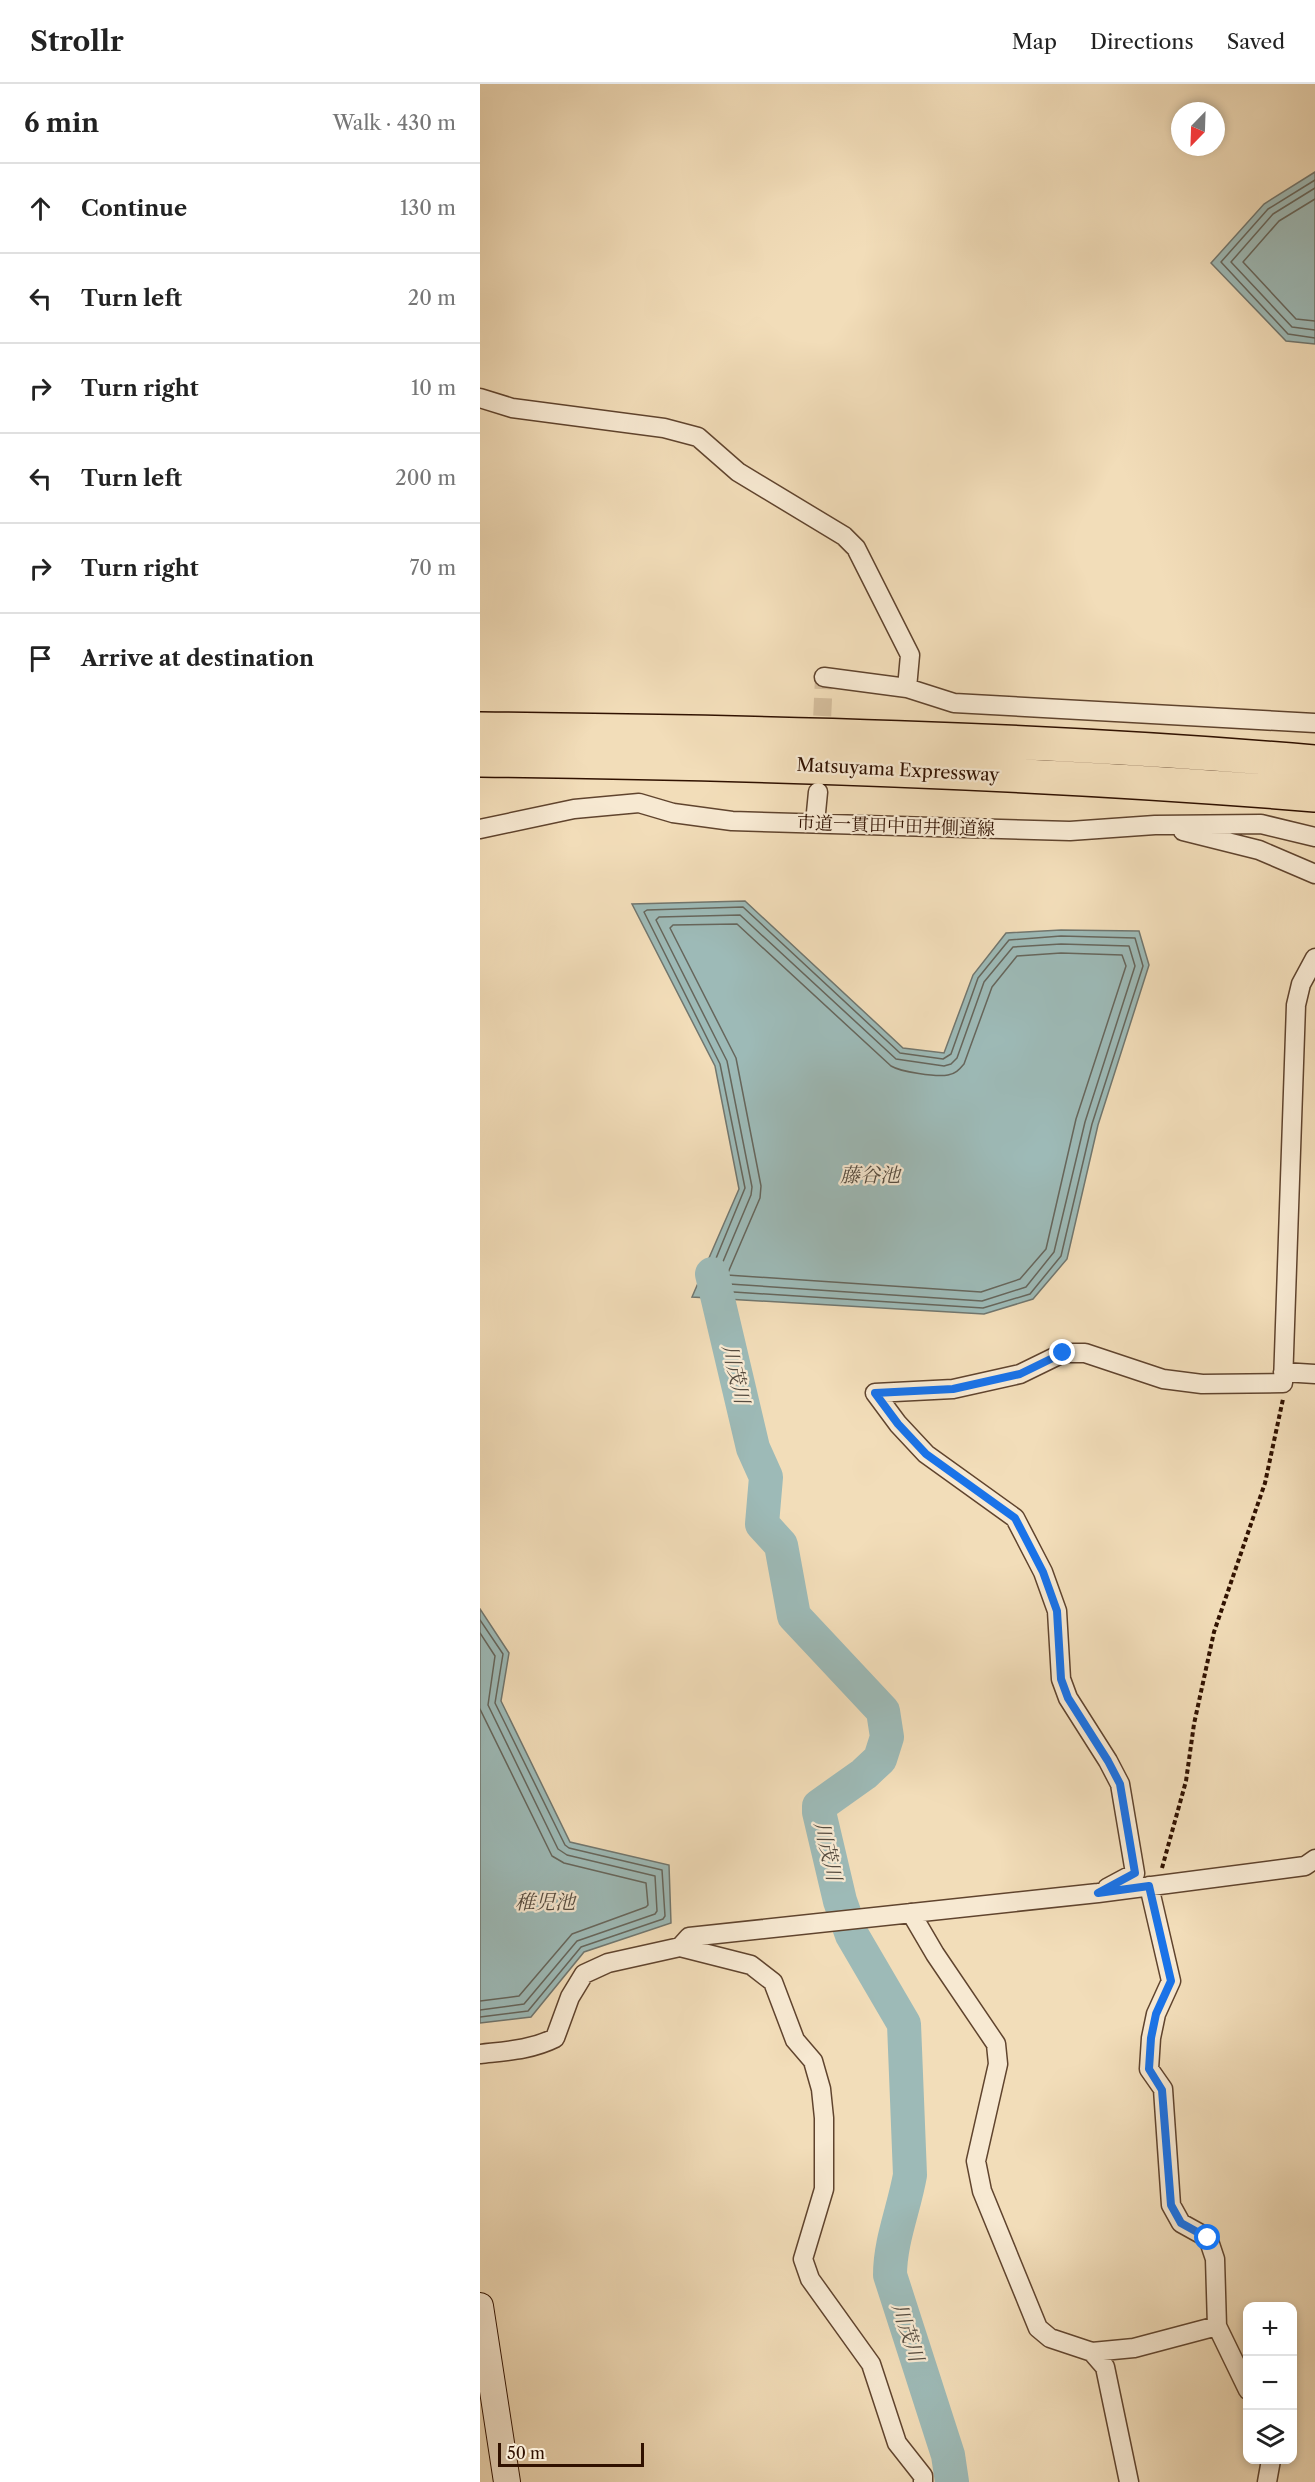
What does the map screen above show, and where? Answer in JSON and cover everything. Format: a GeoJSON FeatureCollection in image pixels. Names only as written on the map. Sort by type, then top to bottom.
{"type":"FeatureCollection","features":[{"type":"Feature","properties":{"kind":"highway"},"geometry":{"type":"LineString","coordinates":[[480,718],[742,732]]}},
{"type":"Feature","properties":{"kind":"highway","name":"Matsuyama Expressway"},"geometry":{"type":"LineString","coordinates":[[480,729],[742,732],[1172,749],[1315,762]]}},
{"type":"Feature","properties":{"kind":"highway","name":"Matsuyama Expressway"},"geometry":{"type":"LineString","coordinates":[[480,760],[793,765],[1164,782],[1315,795]]}},
{"type":"Feature","properties":{"kind":"highway"},"geometry":{"type":"LineString","coordinates":[[480,779],[793,765]]}},
{"type":"Feature","properties":{"kind":"street"},"geometry":{"type":"LineString","coordinates":[[480,398],[513,408],[664,428],[698,438],[738,472],[844,536],[856,548],[910,655],[907,688]]}},
{"type":"Feature","properties":{"kind":"street"},"geometry":{"type":"LineString","coordinates":[[824,677],[907,688],[954,703],[1315,723]]}},
{"type":"Feature","properties":{"kind":"street"},"geometry":{"type":"LineString","coordinates":[[815,824],[818,792]]}},
{"type":"Feature","properties":{"kind":"street","name":"市道一貫田中田井側道線"},"geometry":{"type":"LineString","coordinates":[[480,829],[574,809],[639,803],[673,813],[732,821],[1070,831],[1155,825],[1261,824],[1315,837]]}},
{"type":"Feature","properties":{"kind":"street"},"geometry":{"type":"LineString","coordinates":[[1155,825],[1259,850],[1315,874]]}},
{"type":"Feature","properties":{"kind":"street"},"geometry":{"type":"LineString","coordinates":[[1283,1377],[1296,1005],[1301,984],[1315,958]]}},
{"type":"Feature","properties":{"kind":"street"},"geometry":{"type":"LineString","coordinates":[[1098,1893],[1135,1873],[1120,1784],[1068,1698],[1061,1679],[1057,1611],[1043,1572],[1015,1518],[926,1454],[898,1424],[875,1393],[953,1389],[1020,1374],[1063,1353],[1085,1353],[1163,1380],[1202,1384],[1315,1374]]}},
{"type":"Feature","properties":{"kind":"street"},"geometry":{"type":"LineString","coordinates":[[680,1947],[689,1937],[1098,1893],[1305,1866],[1315,1859]]}},
{"type":"Feature","properties":{"kind":"street"},"geometry":{"type":"LineString","coordinates":[[1149,1886],[1171,1981],[1156,2014],[1151,2038],[1149,2069],[1162,2090],[1171,2205],[1181,2223],[1208,2238],[1215,2259],[1217,2326],[1243,2380]]}},
{"type":"Feature","properties":{"kind":"street"},"geometry":{"type":"LineString","coordinates":[[911,1913],[935,1954],[996,2044],[998,2064],[976,2161],[982,2191],[1038,2328],[1050,2338],[1092,2352],[1134,2348],[1217,2326]]}},
{"type":"Feature","properties":{"kind":"street"},"geometry":{"type":"LineString","coordinates":[[480,2054],[519,2050],[541,2045],[555,2038],[570,1996],[584,1974],[608,1963],[680,1947],[751,1965],[773,1982],[795,2040],[813,2061],[824,2118],[824,2189],[803,2259],[810,2279],[871,2364],[897,2443],[923,2476],[923,2482]]}},
{"type":"Feature","properties":{"kind":"street"},"geometry":{"type":"LineString","coordinates":[[480,2306],[507,2482]]}},
{"type":"Feature","properties":{"kind":"street"},"geometry":{"type":"LineString","coordinates":[[1092,2352],[1105,2367],[1129,2482]]}},
{"type":"Feature","properties":{"kind":"street"},"geometry":{"type":"LineString","coordinates":[[1267,2482],[1270,2464]]}},
{"type":"Feature","properties":{"kind":"path"},"geometry":{"type":"LineString","coordinates":[[1135,1873],[1161,1872],[1186,1781],[1194,1724],[1214,1632],[1265,1483],[1284,1391],[1283,1377]]}},
{"type":"Feature","properties":{"kind":"water"},"geometry":{"type":"Polygon","coordinates":[[[1315,172],[1315,344],[1286,341],[1211,263],[1264,204],[1315,172]]]}},
{"type":"Feature","properties":{"kind":"water","name":"藤谷池"},"geometry":{"type":"Polygon","coordinates":[[[745,901],[903,1048],[944,1053],[973,975],[1006,933],[1061,930],[1139,931],[1149,965],[1098,1125],[1067,1259],[1033,1299],[984,1314],[692,1297],[739,1189],[715,1066],[632,904],[745,901]]]}},
{"type":"Feature","properties":{"kind":"water","name":"稚児池"},"geometry":{"type":"Polygon","coordinates":[[[480,1609],[509,1653],[501,1701],[570,1842],[669,1865],[671,1923],[584,1952],[531,2017],[480,2023],[480,1609]]]}},
{"type":"Feature","properties":{"kind":"waterway","name":"川茂川"},"geometry":{"type":"LineString","coordinates":[[712,1274],[753,1448],[766,1477],[762,1524],[781,1545],[794,1616],[883,1711],[887,1737],[880,1759],[864,1774],[819,1806],[819,1812],[840,1901],[852,1935],[904,2024],[910,2175],[895,2237],[890,2275],[948,2455],[952,2482]]}},
{"type":"Feature","properties":{"kind":"tunnel"},"geometry":{"type":"LineString","coordinates":[[821,743],[824,677]]}},
{"type":"Feature","properties":{"kind":"route"},"geometry":{"type":"LineString","coordinates":[[1063,1353],[1020,1374],[953,1389],[875,1393],[898,1424],[926,1454],[1015,1518],[1043,1572],[1057,1611],[1061,1679],[1068,1698],[1120,1784],[1135,1873],[1098,1893],[1149,1886],[1171,1981],[1156,2014],[1151,2038],[1149,2069],[1162,2090],[1171,2205],[1181,2223],[1208,2238]]}}]}
